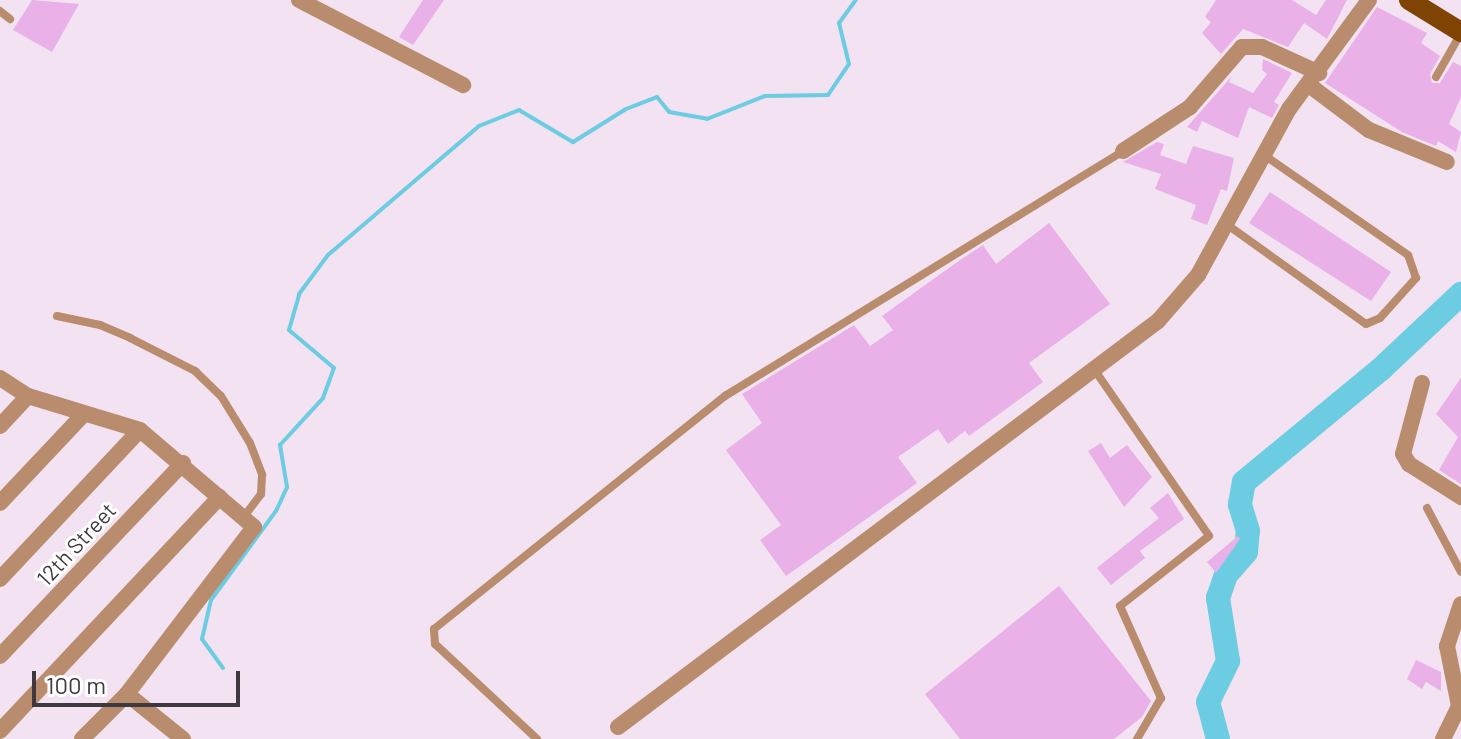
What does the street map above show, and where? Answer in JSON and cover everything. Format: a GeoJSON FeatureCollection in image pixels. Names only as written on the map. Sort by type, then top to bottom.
{"type":"FeatureCollection","features":[{"type":"Feature","properties":{"kind":"main road"},"geometry":{"type":"LineString","coordinates":[[1409,0],[1461,33]]}},
{"type":"Feature","properties":{"kind":"street"},"geometry":{"type":"LineString","coordinates":[[299,0],[463,85]]}},
{"type":"Feature","properties":{"kind":"street"},"geometry":{"type":"LineString","coordinates":[[618,727],[1096,372],[1158,321],[1198,275],[1229,226],[1264,155],[1369,0]]}},
{"type":"Feature","properties":{"kind":"street"},"geometry":{"type":"LineString","coordinates":[[1123,151],[1190,107],[1242,47],[1262,47],[1314,79],[1369,130],[1447,162]]}},
{"type":"Feature","properties":{"kind":"street"},"geometry":{"type":"LineString","coordinates":[[0,378],[28,396],[140,430],[183,463],[254,527],[252,534],[127,694],[83,739]]}},
{"type":"Feature","properties":{"kind":"street"},"geometry":{"type":"LineString","coordinates":[[1422,383],[1403,454],[1409,464],[1461,497]]}},
{"type":"Feature","properties":{"kind":"street"},"geometry":{"type":"LineString","coordinates":[[0,426],[28,396]]}},
{"type":"Feature","properties":{"kind":"street"},"geometry":{"type":"LineString","coordinates":[[0,503],[84,414]]}},
{"type":"Feature","properties":{"kind":"street"},"geometry":{"type":"LineString","coordinates":[[0,579],[140,430]]}},
{"type":"Feature","properties":{"kind":"street","name":"12th Street"},"geometry":{"type":"LineString","coordinates":[[0,656],[183,463]]}},
{"type":"Feature","properties":{"kind":"street"},"geometry":{"type":"LineString","coordinates":[[0,731],[220,497]]}},
{"type":"Feature","properties":{"kind":"street"},"geometry":{"type":"LineString","coordinates":[[1443,739],[1458,718],[1459,706],[1447,646],[1461,604]]}},
{"type":"Feature","properties":{"kind":"street"},"geometry":{"type":"LineString","coordinates":[[127,694],[183,739]]}},
{"type":"Feature","properties":{"kind":"lane"},"geometry":{"type":"LineString","coordinates":[[0,11],[10,19]]}},
{"type":"Feature","properties":{"kind":"lane"},"geometry":{"type":"LineString","coordinates":[[1436,77],[1461,33]]}},
{"type":"Feature","properties":{"kind":"lane"},"geometry":{"type":"LineString","coordinates":[[537,739],[435,644],[434,629],[725,396],[1123,151]]}},
{"type":"Feature","properties":{"kind":"lane"},"geometry":{"type":"LineString","coordinates":[[1229,226],[1366,324],[1380,318],[1416,278],[1408,255],[1264,155]]}},
{"type":"Feature","properties":{"kind":"lane"},"geometry":{"type":"LineString","coordinates":[[57,316],[100,325],[130,338],[195,371],[221,396],[250,443],[262,475],[261,494],[243,518]]}},
{"type":"Feature","properties":{"kind":"lane"},"geometry":{"type":"LineString","coordinates":[[1096,372],[1209,536],[1120,606],[1161,698],[1137,739]]}},
{"type":"Feature","properties":{"kind":"lane"},"geometry":{"type":"LineString","coordinates":[[1427,508],[1461,572]]}},
{"type":"Feature","properties":{"kind":"building"},"geometry":{"type":"Polygon","coordinates":[[[32,0],[79,4],[52,52],[13,30],[32,0]]]}},
{"type":"Feature","properties":{"kind":"building"},"geometry":{"type":"Polygon","coordinates":[[[423,0],[444,0],[413,45],[399,37],[423,0]]]}},
{"type":"Feature","properties":{"kind":"building"},"geometry":{"type":"Polygon","coordinates":[[[1216,0],[1292,0],[1316,15],[1326,0],[1347,0],[1327,39],[1304,23],[1288,47],[1243,29],[1221,54],[1202,33],[1211,22],[1205,17],[1216,0]]]}},
{"type":"Feature","properties":{"kind":"building"},"geometry":{"type":"Polygon","coordinates":[[[1377,7],[1427,33],[1421,43],[1440,56],[1430,74],[1432,83],[1440,83],[1453,62],[1461,66],[1461,97],[1449,124],[1461,132],[1456,152],[1438,141],[1436,146],[1402,132],[1325,83],[1377,7]]]}},
{"type":"Feature","properties":{"kind":"building"},"geometry":{"type":"Polygon","coordinates":[[[1263,59],[1292,73],[1274,102],[1279,105],[1272,118],[1249,107],[1238,138],[1202,121],[1197,132],[1187,127],[1232,76],[1229,82],[1253,93],[1267,74],[1262,70],[1263,59]]]}},
{"type":"Feature","properties":{"kind":"building"},"geometry":{"type":"Polygon","coordinates":[[[1157,142],[1164,144],[1160,155],[1186,164],[1193,146],[1234,158],[1227,191],[1221,189],[1207,225],[1191,219],[1196,205],[1155,189],[1161,174],[1123,162],[1157,142]]]}},
{"type":"Feature","properties":{"kind":"building"},"geometry":{"type":"Polygon","coordinates":[[[1270,192],[1391,272],[1371,301],[1249,223],[1270,192]]]}},
{"type":"Feature","properties":{"kind":"building"},"geometry":{"type":"Polygon","coordinates":[[[1049,223],[1110,304],[1029,363],[1043,382],[969,436],[965,431],[948,444],[938,429],[898,457],[917,483],[786,576],[760,540],[781,525],[726,450],[762,423],[742,394],[854,325],[870,346],[893,330],[882,316],[960,260],[983,245],[996,264],[1049,223]]]}},
{"type":"Feature","properties":{"kind":"building"},"geometry":{"type":"Polygon","coordinates":[[[1461,378],[1461,484],[1439,470],[1458,437],[1436,414],[1461,378]]]}},
{"type":"Feature","properties":{"kind":"building"},"geometry":{"type":"Polygon","coordinates":[[[1101,443],[1110,458],[1127,445],[1152,477],[1124,507],[1088,451],[1101,443]]]}},
{"type":"Feature","properties":{"kind":"building"},"geometry":{"type":"Polygon","coordinates":[[[1168,493],[1184,519],[1140,551],[1145,558],[1111,585],[1097,568],[1159,518],[1150,508],[1168,493]]]}},
{"type":"Feature","properties":{"kind":"building"},"geometry":{"type":"Polygon","coordinates":[[[1238,536],[1240,539],[1216,573],[1207,562],[1238,536]]]}},
{"type":"Feature","properties":{"kind":"building"},"geometry":{"type":"Polygon","coordinates":[[[1059,586],[1151,701],[1142,717],[1114,739],[960,739],[925,694],[1059,586]]]}},
{"type":"Feature","properties":{"kind":"building"},"geometry":{"type":"Polygon","coordinates":[[[1416,660],[1441,672],[1441,691],[1426,682],[1422,689],[1407,679],[1416,660]]]}},
{"type":"Feature","properties":{"kind":"waterway"},"geometry":{"type":"LineString","coordinates":[[223,668],[202,639],[211,600],[276,511],[287,487],[280,445],[323,398],[334,368],[289,330],[299,294],[328,255],[479,126],[519,110],[573,142],[626,109],[657,97],[669,112],[707,119],[765,96],[828,95],[849,64],[839,23],[856,0]]}},
{"type":"Feature","properties":{"kind":"waterway"},"geometry":{"type":"LineString","coordinates":[[1218,739],[1208,702],[1228,661],[1218,598],[1226,575],[1246,552],[1248,531],[1240,504],[1244,482],[1381,369],[1461,294]]}}]}
